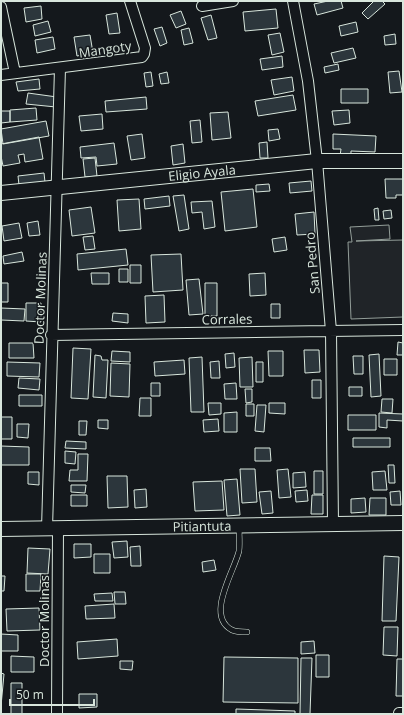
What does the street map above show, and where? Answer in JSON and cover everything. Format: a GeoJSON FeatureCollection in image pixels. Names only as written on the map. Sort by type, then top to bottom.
{"type":"FeatureCollection","features":[{"type":"Feature","properties":{"kind":"street","name":"Mangoty"},"geometry":{"type":"LineString","coordinates":[[60,68],[142,57],[145,48],[130,1]]}},
{"type":"Feature","properties":{"kind":"street"},"geometry":{"type":"LineString","coordinates":[[202,6],[233,1]]}},
{"type":"Feature","properties":{"kind":"street","name":"San Pedro"},"geometry":{"type":"LineString","coordinates":[[293,1],[308,81],[317,161],[331,331],[332,524]]}},
{"type":"Feature","properties":{"kind":"street"},"geometry":{"type":"LineString","coordinates":[[1,7],[14,73]]}},
{"type":"Feature","properties":{"kind":"street"},"geometry":{"type":"LineString","coordinates":[[1,74],[60,68]]}},
{"type":"Feature","properties":{"kind":"street","name":"Doctor Molinas"},"geometry":{"type":"LineString","coordinates":[[57,714],[52,528],[51,334],[60,68]]}},
{"type":"Feature","properties":{"kind":"street","name":"Eligio Ayala"},"geometry":{"type":"LineString","coordinates":[[1,193],[317,161],[403,161]]}},
{"type":"Feature","properties":{"kind":"street","name":"Corrales"},"geometry":{"type":"LineString","coordinates":[[51,334],[403,330]]}},
{"type":"Feature","properties":{"kind":"street","name":"Pitiantuta"},"geometry":{"type":"LineString","coordinates":[[1,529],[403,523]]}},
{"type":"Feature","properties":{"kind":"lane"},"geometry":{"type":"LineString","coordinates":[[239,525],[239,550],[223,596],[220,609],[220,618],[226,626],[233,631],[247,632]]}},
{"type":"Feature","properties":{"kind":"shaded area"},"geometry":{"type":"Polygon","coordinates":[[[389,225],[390,239],[356,241],[403,240],[403,317],[351,319],[348,242],[352,242],[350,227],[389,225]]]}},
{"type":"Feature","properties":{"kind":"building"},"geometry":{"type":"Polygon","coordinates":[[[328,1],[341,1],[343,8],[317,15],[314,4],[328,1]]]}},
{"type":"Feature","properties":{"kind":"building"},"geometry":{"type":"Polygon","coordinates":[[[374,1],[382,1],[385,4],[368,19],[362,13],[374,1]]]}},
{"type":"Feature","properties":{"kind":"building"},"geometry":{"type":"Polygon","coordinates":[[[41,6],[42,19],[26,22],[24,8],[41,6]]]}},
{"type":"Feature","properties":{"kind":"building"},"geometry":{"type":"Polygon","coordinates":[[[276,9],[278,28],[245,31],[243,12],[276,9]]]}},
{"type":"Feature","properties":{"kind":"building"},"geometry":{"type":"Polygon","coordinates":[[[181,11],[186,24],[176,28],[170,15],[181,11]]]}},
{"type":"Feature","properties":{"kind":"building"},"geometry":{"type":"Polygon","coordinates":[[[117,13],[120,33],[109,34],[106,15],[117,13]]]}},
{"type":"Feature","properties":{"kind":"building"},"geometry":{"type":"Polygon","coordinates":[[[211,15],[217,38],[208,40],[201,18],[211,15]]]}},
{"type":"Feature","properties":{"kind":"building"},"geometry":{"type":"Polygon","coordinates":[[[48,21],[51,32],[35,36],[33,25],[48,21]]]}},
{"type":"Feature","properties":{"kind":"building"},"geometry":{"type":"Polygon","coordinates":[[[356,22],[358,32],[341,36],[339,26],[356,22]]]}},
{"type":"Feature","properties":{"kind":"building"},"geometry":{"type":"Polygon","coordinates":[[[162,27],[167,43],[160,46],[154,29],[162,27]]]}},
{"type":"Feature","properties":{"kind":"building"},"geometry":{"type":"Polygon","coordinates":[[[189,28],[193,43],[184,45],[181,30],[189,28]]]}},
{"type":"Feature","properties":{"kind":"building"},"geometry":{"type":"Polygon","coordinates":[[[280,33],[284,52],[272,55],[268,35],[280,33]]]}},
{"type":"Feature","properties":{"kind":"building"},"geometry":{"type":"Polygon","coordinates":[[[395,34],[396,44],[385,45],[384,36],[395,34]]]}},
{"type":"Feature","properties":{"kind":"building"},"geometry":{"type":"Polygon","coordinates":[[[90,35],[93,53],[77,56],[74,37],[90,35]]]}},
{"type":"Feature","properties":{"kind":"building"},"geometry":{"type":"Polygon","coordinates":[[[53,37],[55,49],[37,53],[35,40],[53,37]]]}},
{"type":"Feature","properties":{"kind":"building"},"geometry":{"type":"Polygon","coordinates":[[[353,48],[356,58],[334,63],[331,53],[353,48]]]}},
{"type":"Feature","properties":{"kind":"building"},"geometry":{"type":"Polygon","coordinates":[[[282,56],[283,67],[262,70],[260,59],[282,56]]]}},
{"type":"Feature","properties":{"kind":"building"},"geometry":{"type":"Polygon","coordinates":[[[338,64],[339,70],[325,73],[324,67],[338,64]]]}},
{"type":"Feature","properties":{"kind":"building"},"geometry":{"type":"Polygon","coordinates":[[[399,71],[402,92],[390,93],[388,72],[399,71]]]}},
{"type":"Feature","properties":{"kind":"building"},"geometry":{"type":"Polygon","coordinates":[[[151,72],[153,86],[146,87],[144,73],[151,72]]]}},
{"type":"Feature","properties":{"kind":"building"},"geometry":{"type":"Polygon","coordinates":[[[167,72],[169,83],[161,84],[159,74],[167,72]]]}},
{"type":"Feature","properties":{"kind":"building"},"geometry":{"type":"Polygon","coordinates":[[[292,77],[294,91],[274,95],[271,80],[292,77]]]}},
{"type":"Feature","properties":{"kind":"building"},"geometry":{"type":"Polygon","coordinates":[[[39,79],[40,89],[18,91],[16,82],[39,79]]]}},
{"type":"Feature","properties":{"kind":"building"},"geometry":{"type":"Polygon","coordinates":[[[341,89],[368,89],[368,103],[341,103],[341,89]]]}},
{"type":"Feature","properties":{"kind":"building"},"geometry":{"type":"Polygon","coordinates":[[[28,93],[57,97],[56,107],[26,104],[28,93]]]}},
{"type":"Feature","properties":{"kind":"building"},"geometry":{"type":"Polygon","coordinates":[[[293,95],[296,110],[258,116],[255,101],[293,95]]]}},
{"type":"Feature","properties":{"kind":"building"},"geometry":{"type":"Polygon","coordinates":[[[146,97],[147,109],[106,112],[105,101],[146,97]]]}},
{"type":"Feature","properties":{"kind":"building"},"geometry":{"type":"Polygon","coordinates":[[[36,108],[37,120],[10,122],[10,110],[36,108]]]}},
{"type":"Feature","properties":{"kind":"building"},"geometry":{"type":"Polygon","coordinates":[[[349,110],[350,123],[334,125],[332,111],[349,110]]]}},
{"type":"Feature","properties":{"kind":"building"},"geometry":{"type":"Polygon","coordinates":[[[1,111],[10,111],[10,122],[1,123],[1,111]]]}},
{"type":"Feature","properties":{"kind":"building"},"geometry":{"type":"Polygon","coordinates":[[[228,112],[231,138],[212,140],[210,113],[228,112]]]}},
{"type":"Feature","properties":{"kind":"building"},"geometry":{"type":"Polygon","coordinates":[[[102,114],[103,129],[81,131],[79,116],[102,114]]]}},
{"type":"Feature","properties":{"kind":"building"},"geometry":{"type":"Polygon","coordinates":[[[200,120],[202,142],[192,143],[190,121],[200,120]]]}},
{"type":"Feature","properties":{"kind":"building"},"geometry":{"type":"Polygon","coordinates":[[[46,121],[49,136],[3,144],[1,129],[46,121]]]}},
{"type":"Feature","properties":{"kind":"building"},"geometry":{"type":"Polygon","coordinates":[[[278,129],[280,139],[269,141],[268,130],[278,129]]]}},
{"type":"Feature","properties":{"kind":"building"},"geometry":{"type":"Polygon","coordinates":[[[142,134],[145,158],[131,160],[127,136],[142,134]]]}},
{"type":"Feature","properties":{"kind":"building"},"geometry":{"type":"Polygon","coordinates":[[[333,134],[376,136],[375,152],[351,151],[351,157],[340,156],[341,149],[333,149],[333,134]]]}},
{"type":"Feature","properties":{"kind":"building"},"geometry":{"type":"Polygon","coordinates":[[[39,137],[43,159],[25,162],[24,154],[18,155],[20,163],[3,166],[1,144],[39,137]]]}},
{"type":"Feature","properties":{"kind":"building"},"geometry":{"type":"Polygon","coordinates":[[[267,142],[268,158],[260,158],[259,143],[267,142]]]}},
{"type":"Feature","properties":{"kind":"building"},"geometry":{"type":"Polygon","coordinates":[[[114,143],[117,164],[97,166],[96,157],[81,158],[80,147],[114,143]]]}},
{"type":"Feature","properties":{"kind":"building"},"geometry":{"type":"Polygon","coordinates":[[[183,144],[185,163],[173,165],[171,146],[183,144]]]}},
{"type":"Feature","properties":{"kind":"building"},"geometry":{"type":"Polygon","coordinates":[[[95,158],[97,176],[85,177],[83,159],[95,158]]]}},
{"type":"Feature","properties":{"kind":"building"},"geometry":{"type":"Polygon","coordinates":[[[44,173],[45,182],[19,185],[18,176],[44,173]]]}},
{"type":"Feature","properties":{"kind":"building"},"geometry":{"type":"Polygon","coordinates":[[[385,179],[403,179],[403,195],[396,195],[396,198],[386,198],[385,179]]]}},
{"type":"Feature","properties":{"kind":"building"},"geometry":{"type":"Polygon","coordinates":[[[311,181],[312,191],[290,193],[289,183],[311,181]]]}},
{"type":"Feature","properties":{"kind":"building"},"geometry":{"type":"Polygon","coordinates":[[[269,184],[270,191],[256,192],[256,185],[269,184]]]}},
{"type":"Feature","properties":{"kind":"building"},"geometry":{"type":"Polygon","coordinates":[[[253,189],[257,227],[225,231],[221,192],[253,189]]]}},
{"type":"Feature","properties":{"kind":"building"},"geometry":{"type":"Polygon","coordinates":[[[184,195],[189,229],[179,231],[173,196],[184,195]]]}},
{"type":"Feature","properties":{"kind":"building"},"geometry":{"type":"Polygon","coordinates":[[[169,196],[170,206],[145,209],[144,199],[169,196]]]}},
{"type":"Feature","properties":{"kind":"building"},"geometry":{"type":"Polygon","coordinates":[[[139,199],[141,229],[119,231],[117,200],[139,199]]]}},
{"type":"Feature","properties":{"kind":"building"},"geometry":{"type":"Polygon","coordinates":[[[212,201],[215,227],[204,229],[202,212],[192,213],[191,202],[212,201]]]}},
{"type":"Feature","properties":{"kind":"building"},"geometry":{"type":"Polygon","coordinates":[[[91,207],[95,233],[72,236],[69,210],[91,207]]]}},
{"type":"Feature","properties":{"kind":"building"},"geometry":{"type":"Polygon","coordinates":[[[378,208],[379,220],[375,220],[374,209],[378,208]]]}},
{"type":"Feature","properties":{"kind":"building"},"geometry":{"type":"Polygon","coordinates":[[[391,210],[392,218],[384,219],[383,211],[391,210]]]}},
{"type":"Feature","properties":{"kind":"building"},"geometry":{"type":"Polygon","coordinates":[[[314,212],[315,234],[297,235],[295,214],[314,212]]]}},
{"type":"Feature","properties":{"kind":"building"},"geometry":{"type":"Polygon","coordinates":[[[38,221],[40,235],[29,236],[27,223],[38,221]]]}},
{"type":"Feature","properties":{"kind":"building"},"geometry":{"type":"Polygon","coordinates":[[[19,223],[22,238],[4,241],[2,226],[19,223]]]}},
{"type":"Feature","properties":{"kind":"building"},"geometry":{"type":"Polygon","coordinates":[[[93,236],[95,249],[85,250],[83,237],[93,236]]]}},
{"type":"Feature","properties":{"kind":"building"},"geometry":{"type":"Polygon","coordinates":[[[285,237],[287,250],[274,252],[272,239],[285,237]]]}},
{"type":"Feature","properties":{"kind":"building"},"geometry":{"type":"Polygon","coordinates":[[[126,249],[128,265],[78,270],[77,254],[126,249]]]}},
{"type":"Feature","properties":{"kind":"building"},"geometry":{"type":"Polygon","coordinates":[[[22,252],[24,261],[4,264],[3,256],[22,252]]]}},
{"type":"Feature","properties":{"kind":"building"},"geometry":{"type":"Polygon","coordinates":[[[181,254],[183,290],[153,292],[151,255],[181,254]]]}},
{"type":"Feature","properties":{"kind":"building"},"geometry":{"type":"Polygon","coordinates":[[[130,265],[141,265],[141,283],[130,283],[130,265]]]}},
{"type":"Feature","properties":{"kind":"building"},"geometry":{"type":"Polygon","coordinates":[[[119,269],[128,269],[128,282],[119,282],[119,269]]]}},
{"type":"Feature","properties":{"kind":"building"},"geometry":{"type":"Polygon","coordinates":[[[91,273],[109,273],[109,284],[92,284],[91,273]]]}},
{"type":"Feature","properties":{"kind":"building"},"geometry":{"type":"Polygon","coordinates":[[[265,273],[266,295],[250,296],[249,274],[265,273]]]}},
{"type":"Feature","properties":{"kind":"building"},"geometry":{"type":"Polygon","coordinates":[[[199,279],[203,314],[189,315],[186,280],[199,279]]]}},
{"type":"Feature","properties":{"kind":"building"},"geometry":{"type":"Polygon","coordinates":[[[1,283],[8,283],[8,302],[1,302],[1,283]]]}},
{"type":"Feature","properties":{"kind":"building"},"geometry":{"type":"Polygon","coordinates":[[[205,283],[217,283],[217,316],[205,316],[205,283]]]}},
{"type":"Feature","properties":{"kind":"building"},"geometry":{"type":"Polygon","coordinates":[[[164,295],[165,322],[146,323],[145,296],[164,295]]]}},
{"type":"Feature","properties":{"kind":"building"},"geometry":{"type":"Polygon","coordinates":[[[26,303],[41,303],[41,322],[26,321],[26,303]]]}},
{"type":"Feature","properties":{"kind":"building"},"geometry":{"type":"Polygon","coordinates":[[[271,304],[280,304],[280,318],[271,318],[271,304]]]}},
{"type":"Feature","properties":{"kind":"building"},"geometry":{"type":"Polygon","coordinates":[[[1,308],[25,309],[24,321],[1,320],[1,308]]]}},
{"type":"Feature","properties":{"kind":"building"},"geometry":{"type":"Polygon","coordinates":[[[113,313],[128,314],[128,323],[112,321],[113,313]]]}},
{"type":"Feature","properties":{"kind":"building"},"geometry":{"type":"Polygon","coordinates":[[[398,342],[403,343],[403,355],[397,355],[398,342]]]}},
{"type":"Feature","properties":{"kind":"building"},"geometry":{"type":"Polygon","coordinates":[[[9,343],[33,343],[34,358],[9,358],[9,343]]]}},
{"type":"Feature","properties":{"kind":"building"},"geometry":{"type":"Polygon","coordinates":[[[73,348],[91,349],[88,399],[71,398],[73,348]]]}},
{"type":"Feature","properties":{"kind":"building"},"geometry":{"type":"Polygon","coordinates":[[[304,350],[319,350],[320,372],[305,373],[304,350]]]}},
{"type":"Feature","properties":{"kind":"building"},"geometry":{"type":"Polygon","coordinates":[[[112,351],[130,352],[130,362],[111,361],[112,351]]]}},
{"type":"Feature","properties":{"kind":"building"},"geometry":{"type":"Polygon","coordinates":[[[268,351],[283,351],[283,376],[269,376],[268,351]]]}},
{"type":"Feature","properties":{"kind":"building"},"geometry":{"type":"Polygon","coordinates":[[[234,353],[235,367],[226,368],[225,354],[234,353]]]}},
{"type":"Feature","properties":{"kind":"building"},"geometry":{"type":"Polygon","coordinates":[[[379,354],[381,396],[371,397],[369,355],[379,354]]]}},
{"type":"Feature","properties":{"kind":"building"},"geometry":{"type":"Polygon","coordinates":[[[95,355],[101,356],[102,360],[108,360],[106,398],[93,397],[95,355]]]}},
{"type":"Feature","properties":{"kind":"building"},"geometry":{"type":"Polygon","coordinates":[[[353,356],[363,356],[363,374],[354,374],[353,356]]]}},
{"type":"Feature","properties":{"kind":"building"},"geometry":{"type":"Polygon","coordinates":[[[202,357],[204,412],[191,412],[189,358],[202,357]]]}},
{"type":"Feature","properties":{"kind":"building"},"geometry":{"type":"Polygon","coordinates":[[[252,357],[253,387],[240,387],[239,358],[252,357]]]}},
{"type":"Feature","properties":{"kind":"building"},"geometry":{"type":"Polygon","coordinates":[[[384,359],[397,359],[397,375],[384,375],[384,359]]]}},
{"type":"Feature","properties":{"kind":"building"},"geometry":{"type":"Polygon","coordinates":[[[184,360],[185,374],[155,376],[154,362],[184,360]]]}},
{"type":"Feature","properties":{"kind":"building"},"geometry":{"type":"Polygon","coordinates":[[[219,361],[220,378],[211,378],[210,362],[219,361]]]}},
{"type":"Feature","properties":{"kind":"building"},"geometry":{"type":"Polygon","coordinates":[[[7,362],[40,363],[39,377],[7,376],[7,362]]]}},
{"type":"Feature","properties":{"kind":"building"},"geometry":{"type":"Polygon","coordinates":[[[256,362],[263,362],[263,382],[256,382],[256,362]]]}},
{"type":"Feature","properties":{"kind":"building"},"geometry":{"type":"Polygon","coordinates":[[[111,363],[130,364],[129,397],[110,396],[111,363]]]}},
{"type":"Feature","properties":{"kind":"building"},"geometry":{"type":"Polygon","coordinates":[[[19,378],[40,379],[39,390],[18,388],[19,378]]]}},
{"type":"Feature","properties":{"kind":"building"},"geometry":{"type":"Polygon","coordinates":[[[312,380],[321,380],[321,398],[312,398],[312,380]]]}},
{"type":"Feature","properties":{"kind":"building"},"geometry":{"type":"Polygon","coordinates":[[[151,383],[160,383],[160,396],[151,396],[151,383]]]}},
{"type":"Feature","properties":{"kind":"building"},"geometry":{"type":"Polygon","coordinates":[[[236,383],[237,399],[225,399],[224,384],[236,383]]]}},
{"type":"Feature","properties":{"kind":"building"},"geometry":{"type":"Polygon","coordinates":[[[349,387],[362,387],[362,396],[349,396],[349,387]]]}},
{"type":"Feature","properties":{"kind":"building"},"geometry":{"type":"Polygon","coordinates":[[[245,389],[252,389],[252,402],[246,403],[245,389]]]}},
{"type":"Feature","properties":{"kind":"building"},"geometry":{"type":"Polygon","coordinates":[[[19,395],[42,395],[42,406],[19,406],[19,395]]]}},
{"type":"Feature","properties":{"kind":"building"},"geometry":{"type":"Polygon","coordinates":[[[140,398],[151,398],[151,416],[139,416],[140,398]]]}},
{"type":"Feature","properties":{"kind":"building"},"geometry":{"type":"Polygon","coordinates":[[[382,399],[393,399],[392,413],[381,412],[382,399]]]}},
{"type":"Feature","properties":{"kind":"building"},"geometry":{"type":"Polygon","coordinates":[[[208,403],[221,403],[221,414],[209,415],[208,403]]]}},
{"type":"Feature","properties":{"kind":"building"},"geometry":{"type":"Polygon","coordinates":[[[269,403],[285,403],[285,414],[269,413],[269,403]]]}},
{"type":"Feature","properties":{"kind":"building"},"geometry":{"type":"Polygon","coordinates":[[[246,404],[254,404],[254,416],[246,416],[246,404]]]}},
{"type":"Feature","properties":{"kind":"building"},"geometry":{"type":"Polygon","coordinates":[[[257,405],[266,405],[264,432],[255,431],[257,405]]]}},
{"type":"Feature","properties":{"kind":"building"},"geometry":{"type":"Polygon","coordinates":[[[237,412],[237,432],[224,432],[224,413],[237,412]]]}},
{"type":"Feature","properties":{"kind":"building"},"geometry":{"type":"Polygon","coordinates":[[[379,413],[403,414],[403,421],[387,420],[387,428],[379,427],[379,413]]]}},
{"type":"Feature","properties":{"kind":"building"},"geometry":{"type":"Polygon","coordinates":[[[348,415],[376,415],[376,430],[348,430],[348,415]]]}},
{"type":"Feature","properties":{"kind":"building"},"geometry":{"type":"Polygon","coordinates":[[[1,417],[12,417],[12,439],[1,439],[1,417]]]}},
{"type":"Feature","properties":{"kind":"building"},"geometry":{"type":"Polygon","coordinates":[[[218,419],[219,431],[204,432],[203,420],[218,419]]]}},
{"type":"Feature","properties":{"kind":"building"},"geometry":{"type":"Polygon","coordinates":[[[98,420],[108,420],[108,429],[98,428],[98,420]]]}},
{"type":"Feature","properties":{"kind":"building"},"geometry":{"type":"Polygon","coordinates":[[[79,421],[87,421],[86,435],[79,435],[79,421]]]}},
{"type":"Feature","properties":{"kind":"building"},"geometry":{"type":"Polygon","coordinates":[[[17,424],[29,424],[28,438],[17,437],[17,424]]]}},
{"type":"Feature","properties":{"kind":"building"},"geometry":{"type":"Polygon","coordinates":[[[353,438],[390,438],[390,447],[353,447],[353,438]]]}},
{"type":"Feature","properties":{"kind":"building"},"geometry":{"type":"Polygon","coordinates":[[[66,441],[86,442],[86,449],[65,448],[66,441]]]}},
{"type":"Feature","properties":{"kind":"building"},"geometry":{"type":"Polygon","coordinates":[[[1,446],[29,447],[29,465],[1,465],[1,446]]]}},
{"type":"Feature","properties":{"kind":"building"},"geometry":{"type":"Polygon","coordinates":[[[255,448],[270,448],[271,461],[255,461],[255,448]]]}},
{"type":"Feature","properties":{"kind":"building"},"geometry":{"type":"Polygon","coordinates":[[[65,451],[76,452],[75,464],[65,463],[65,451]]]}},
{"type":"Feature","properties":{"kind":"building"},"geometry":{"type":"Polygon","coordinates":[[[78,454],[88,454],[87,481],[69,481],[70,470],[78,470],[78,454]]]}},
{"type":"Feature","properties":{"kind":"building"},"geometry":{"type":"Polygon","coordinates":[[[388,465],[394,465],[395,483],[389,483],[388,465]]]}},
{"type":"Feature","properties":{"kind":"building"},"geometry":{"type":"Polygon","coordinates":[[[240,469],[255,469],[257,502],[242,503],[240,469]]]}},
{"type":"Feature","properties":{"kind":"building"},"geometry":{"type":"Polygon","coordinates":[[[288,469],[291,497],[279,498],[277,470],[288,469]]]}},
{"type":"Feature","properties":{"kind":"building"},"geometry":{"type":"Polygon","coordinates":[[[314,471],[323,471],[323,494],[314,494],[314,471]]]}},
{"type":"Feature","properties":{"kind":"building"},"geometry":{"type":"Polygon","coordinates":[[[385,471],[387,490],[373,490],[372,472],[385,471]]]}},
{"type":"Feature","properties":{"kind":"building"},"geometry":{"type":"Polygon","coordinates":[[[28,472],[39,472],[39,485],[28,484],[28,472]]]}},
{"type":"Feature","properties":{"kind":"building"},"geometry":{"type":"Polygon","coordinates":[[[305,472],[306,487],[293,488],[293,473],[305,472]]]}},
{"type":"Feature","properties":{"kind":"building"},"geometry":{"type":"Polygon","coordinates":[[[107,476],[127,476],[128,507],[108,508],[107,476]]]}},
{"type":"Feature","properties":{"kind":"building"},"geometry":{"type":"Polygon","coordinates":[[[237,479],[240,515],[227,516],[224,480],[237,479]]]}},
{"type":"Feature","properties":{"kind":"building"},"geometry":{"type":"Polygon","coordinates":[[[222,481],[224,510],[195,511],[193,482],[222,481]]]}},
{"type":"Feature","properties":{"kind":"building"},"geometry":{"type":"Polygon","coordinates":[[[71,485],[86,485],[85,493],[71,492],[71,485]]]}},
{"type":"Feature","properties":{"kind":"building"},"geometry":{"type":"Polygon","coordinates":[[[146,489],[147,507],[135,508],[134,490],[146,489]]]}},
{"type":"Feature","properties":{"kind":"building"},"geometry":{"type":"Polygon","coordinates":[[[307,490],[308,501],[296,502],[295,491],[307,490]]]}},
{"type":"Feature","properties":{"kind":"building"},"geometry":{"type":"Polygon","coordinates":[[[271,491],[273,513],[262,514],[259,492],[271,491]]]}},
{"type":"Feature","properties":{"kind":"building"},"geometry":{"type":"Polygon","coordinates":[[[400,491],[401,505],[391,505],[390,492],[400,491]]]}},
{"type":"Feature","properties":{"kind":"building"},"geometry":{"type":"Polygon","coordinates":[[[71,495],[87,495],[87,506],[71,506],[71,495]]]}},
{"type":"Feature","properties":{"kind":"building"},"geometry":{"type":"Polygon","coordinates":[[[312,495],[323,495],[323,514],[311,514],[312,495]]]}},
{"type":"Feature","properties":{"kind":"building"},"geometry":{"type":"Polygon","coordinates":[[[365,498],[366,512],[351,513],[351,499],[365,498]]]}},
{"type":"Feature","properties":{"kind":"building"},"geometry":{"type":"Polygon","coordinates":[[[370,498],[386,498],[386,515],[369,515],[370,498]]]}},
{"type":"Feature","properties":{"kind":"building"},"geometry":{"type":"Polygon","coordinates":[[[127,541],[128,557],[114,558],[112,542],[127,541]]]}},
{"type":"Feature","properties":{"kind":"building"},"geometry":{"type":"Polygon","coordinates":[[[74,544],[91,544],[91,557],[74,558],[74,544]]]}},
{"type":"Feature","properties":{"kind":"building"},"geometry":{"type":"Polygon","coordinates":[[[140,546],[141,566],[131,566],[130,547],[140,546]]]}},
{"type":"Feature","properties":{"kind":"building"},"geometry":{"type":"Polygon","coordinates":[[[28,548],[50,549],[48,574],[27,573],[28,548]]]}},
{"type":"Feature","properties":{"kind":"building"},"geometry":{"type":"Polygon","coordinates":[[[94,554],[110,554],[110,573],[94,573],[94,554]]]}},
{"type":"Feature","properties":{"kind":"building"},"geometry":{"type":"Polygon","coordinates":[[[384,556],[399,557],[396,621],[382,621],[384,556]]]}},
{"type":"Feature","properties":{"kind":"building"},"geometry":{"type":"Polygon","coordinates":[[[214,560],[216,570],[203,572],[202,562],[214,560]]]}},
{"type":"Feature","properties":{"kind":"building"},"geometry":{"type":"Polygon","coordinates":[[[26,574],[41,574],[40,591],[26,591],[26,574]]]}},
{"type":"Feature","properties":{"kind":"building"},"geometry":{"type":"Polygon","coordinates":[[[1,576],[5,576],[4,591],[1,591],[1,576]]]}},
{"type":"Feature","properties":{"kind":"building"},"geometry":{"type":"Polygon","coordinates":[[[114,592],[125,592],[126,604],[115,604],[114,592]]]}},
{"type":"Feature","properties":{"kind":"building"},"geometry":{"type":"Polygon","coordinates":[[[112,593],[113,601],[95,601],[94,594],[112,593]]]}},
{"type":"Feature","properties":{"kind":"building"},"geometry":{"type":"Polygon","coordinates":[[[114,604],[115,618],[86,619],[85,606],[114,604]]]}},
{"type":"Feature","properties":{"kind":"building"},"geometry":{"type":"Polygon","coordinates":[[[39,608],[40,630],[7,631],[6,609],[39,608]]]}},
{"type":"Feature","properties":{"kind":"building"},"geometry":{"type":"Polygon","coordinates":[[[384,627],[398,627],[397,656],[383,655],[384,627]]]}},
{"type":"Feature","properties":{"kind":"building"},"geometry":{"type":"Polygon","coordinates":[[[1,634],[18,635],[18,651],[1,651],[1,634]]]}},
{"type":"Feature","properties":{"kind":"building"},"geometry":{"type":"Polygon","coordinates":[[[117,639],[118,656],[78,659],[77,642],[117,639]]]}},
{"type":"Feature","properties":{"kind":"building"},"geometry":{"type":"Polygon","coordinates":[[[314,641],[315,653],[301,654],[301,642],[314,641]]]}},
{"type":"Feature","properties":{"kind":"building"},"geometry":{"type":"Polygon","coordinates":[[[316,655],[329,655],[329,677],[316,677],[316,655]]]}},
{"type":"Feature","properties":{"kind":"building"},"geometry":{"type":"Polygon","coordinates":[[[11,656],[34,657],[34,672],[11,672],[11,656]]]}},
{"type":"Feature","properties":{"kind":"building"},"geometry":{"type":"Polygon","coordinates":[[[224,657],[298,658],[298,703],[223,702],[224,657]]]}},
{"type":"Feature","properties":{"kind":"building"},"geometry":{"type":"Polygon","coordinates":[[[301,658],[312,658],[310,714],[300,714],[301,658]]]}},
{"type":"Feature","properties":{"kind":"building"},"geometry":{"type":"Polygon","coordinates":[[[397,659],[403,659],[403,696],[396,696],[397,659]]]}},
{"type":"Feature","properties":{"kind":"building"},"geometry":{"type":"Polygon","coordinates":[[[120,661],[133,661],[132,670],[120,669],[120,661]]]}},
{"type":"Feature","properties":{"kind":"building"},"geometry":{"type":"Polygon","coordinates":[[[1,673],[4,674],[1,706],[1,673]]]}},
{"type":"Feature","properties":{"kind":"building"},"geometry":{"type":"Polygon","coordinates":[[[11,683],[22,683],[22,714],[11,714],[11,683]]]}},
{"type":"Feature","properties":{"kind":"building"},"geometry":{"type":"Polygon","coordinates":[[[79,694],[97,694],[97,707],[79,708],[79,694]]]}},
{"type":"Feature","properties":{"kind":"building"},"geometry":{"type":"Polygon","coordinates":[[[236,709],[295,711],[295,714],[236,714],[236,709]]]}}]}
